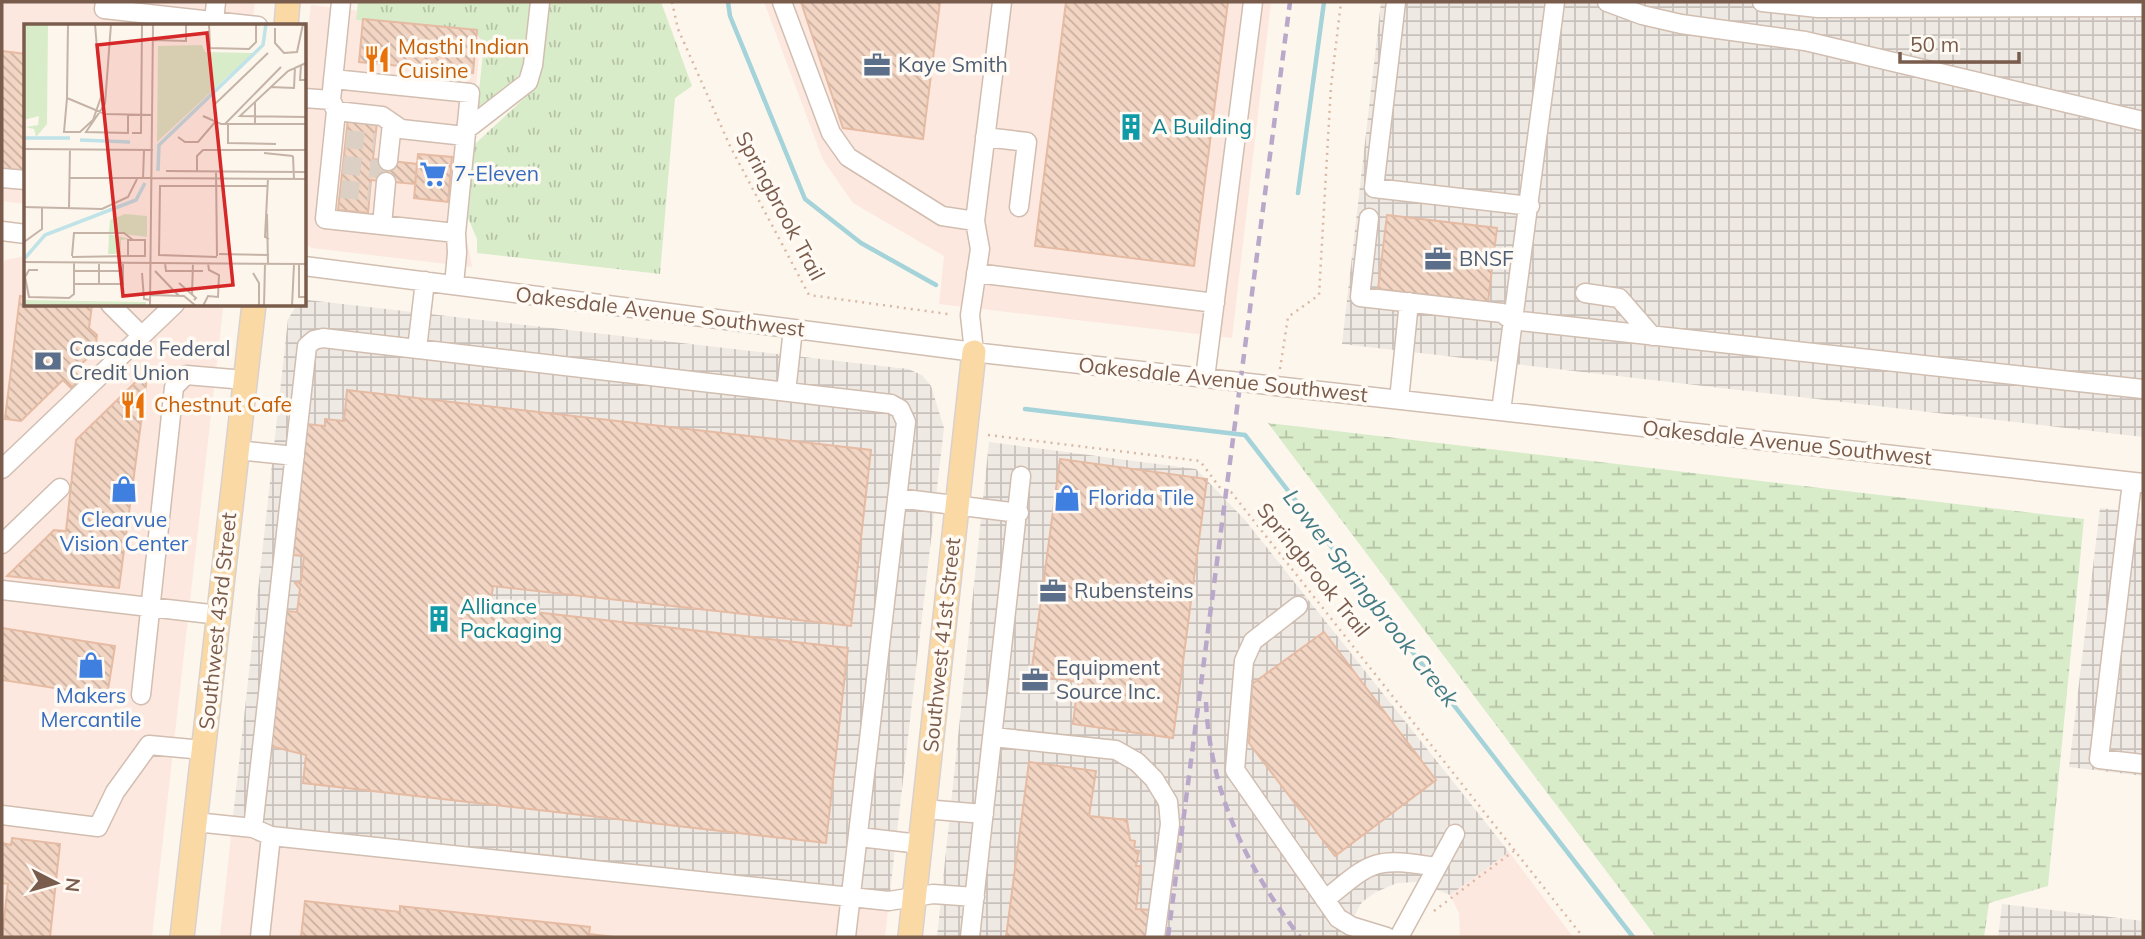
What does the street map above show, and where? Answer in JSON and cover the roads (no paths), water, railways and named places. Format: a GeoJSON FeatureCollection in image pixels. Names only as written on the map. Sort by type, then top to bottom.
{"type":"FeatureCollection","features":[{"type":"Feature","properties":{"kind":"main road"},"geometry":{"type":"LineString","coordinates":[[286,24],[288,2]]}},
{"type":"Feature","properties":{"kind":"main road","name":"Southwest 43rd Street"},"geometry":{"type":"LineString","coordinates":[[182,937],[254,306]]}},
{"type":"Feature","properties":{"kind":"main road","name":"Southwest 41st Street"},"geometry":{"type":"LineString","coordinates":[[910,937],[974,352]]}},
{"type":"Feature","properties":{"kind":"street"},"geometry":{"type":"LineString","coordinates":[[105,2],[104,9],[240,24]]}},
{"type":"Feature","properties":{"kind":"street"},"geometry":{"type":"LineString","coordinates":[[214,21],[216,2]]}},
{"type":"Feature","properties":{"kind":"street"},"geometry":{"type":"LineString","coordinates":[[341,2],[333,79],[340,138],[335,188],[325,219],[456,233]]}},
{"type":"Feature","properties":{"kind":"street"},"geometry":{"type":"LineString","coordinates":[[306,98],[382,116],[401,129],[466,133],[528,82],[533,65],[540,2]]}},
{"type":"Feature","properties":{"kind":"street"},"geometry":{"type":"LineString","coordinates":[[782,2],[831,133],[848,158],[942,216],[975,221]]}},
{"type":"Feature","properties":{"kind":"street"},"geometry":{"type":"LineString","coordinates":[[974,352],[970,315],[980,249],[975,221],[1002,2]]}},
{"type":"Feature","properties":{"kind":"street"},"geometry":{"type":"LineString","coordinates":[[1205,378],[1253,2]]}},
{"type":"Feature","properties":{"kind":"street"},"geometry":{"type":"LineString","coordinates":[[1396,2],[1374,188],[1530,206]]}},
{"type":"Feature","properties":{"kind":"street"},"geometry":{"type":"LineString","coordinates":[[1501,411],[1555,2]]}},
{"type":"Feature","properties":{"kind":"street"},"geometry":{"type":"LineString","coordinates":[[1607,2],[1642,15],[1681,24],[1805,41],[2143,121]]}},
{"type":"Feature","properties":{"kind":"street"},"geometry":{"type":"LineString","coordinates":[[1762,2],[1818,8],[2143,7]]}},
{"type":"Feature","properties":{"kind":"street"},"geometry":{"type":"LineString","coordinates":[[333,79],[470,93],[456,233],[454,285]]}},
{"type":"Feature","properties":{"kind":"street"},"geometry":{"type":"LineString","coordinates":[[384,149],[392,122]]}},
{"type":"Feature","properties":{"kind":"street"},"geometry":{"type":"LineString","coordinates":[[985,137],[1027,142],[1019,207]]}},
{"type":"Feature","properties":{"kind":"street"},"geometry":{"type":"LineString","coordinates":[[2,177],[24,180]]}},
{"type":"Feature","properties":{"kind":"street"},"geometry":{"type":"LineString","coordinates":[[380,189],[382,225]]}},
{"type":"Feature","properties":{"kind":"street"},"geometry":{"type":"LineString","coordinates":[[1369,218],[1360,297],[1502,313],[1511,320],[2143,390]]}},
{"type":"Feature","properties":{"kind":"street"},"geometry":{"type":"LineString","coordinates":[[2,231],[24,234]]}},
{"type":"Feature","properties":{"kind":"street","name":"Oakesdale Avenue Southwest"},"geometry":{"type":"LineString","coordinates":[[306,266],[974,352],[2138,483]]}},
{"type":"Feature","properties":{"kind":"street"},"geometry":{"type":"LineString","coordinates":[[976,273],[1214,303]]}},
{"type":"Feature","properties":{"kind":"street"},"geometry":{"type":"LineString","coordinates":[[417,349],[425,281]]}},
{"type":"Feature","properties":{"kind":"street"},"geometry":{"type":"LineString","coordinates":[[1585,293],[1619,298],[1652,336]]}},
{"type":"Feature","properties":{"kind":"street"},"geometry":{"type":"LineString","coordinates":[[1399,400],[1409,302]]}},
{"type":"Feature","properties":{"kind":"street"},"geometry":{"type":"LineString","coordinates":[[112,306],[142,336]]}},
{"type":"Feature","properties":{"kind":"street"},"geometry":{"type":"LineString","coordinates":[[2,469],[173,306]]}},
{"type":"Feature","properties":{"kind":"street"},"geometry":{"type":"LineString","coordinates":[[786,391],[793,329]]}},
{"type":"Feature","properties":{"kind":"street"},"geometry":{"type":"LineString","coordinates":[[253,828],[307,346],[314,340],[323,338],[891,404],[900,409],[906,422],[846,937]]}},
{"type":"Feature","properties":{"kind":"street"},"geometry":{"type":"LineString","coordinates":[[141,695],[174,387],[186,374],[245,380]]}},
{"type":"Feature","properties":{"kind":"street"},"geometry":{"type":"LineString","coordinates":[[237,450],[295,456]]}},
{"type":"Feature","properties":{"kind":"street"},"geometry":{"type":"LineString","coordinates":[[970,937],[1021,476]]}},
{"type":"Feature","properties":{"kind":"street"},"geometry":{"type":"LineString","coordinates":[[2138,483],[2099,759],[2143,764]]}},
{"type":"Feature","properties":{"kind":"street"},"geometry":{"type":"LineString","coordinates":[[2,544],[60,488]]}},
{"type":"Feature","properties":{"kind":"street"},"geometry":{"type":"LineString","coordinates":[[897,498],[1019,513]]}},
{"type":"Feature","properties":{"kind":"street"},"geometry":{"type":"LineString","coordinates":[[2,590],[219,615]]}},
{"type":"Feature","properties":{"kind":"street"},"geometry":{"type":"LineString","coordinates":[[1298,606],[1253,641],[1244,661],[1235,770],[1338,918],[1351,926],[1387,937]]}},
{"type":"Feature","properties":{"kind":"street"},"geometry":{"type":"LineString","coordinates":[[993,737],[1116,750],[1137,762],[1154,779],[1168,802],[1170,824],[1155,937]]}},
{"type":"Feature","properties":{"kind":"street"},"geometry":{"type":"LineString","coordinates":[[2,815],[98,827],[115,792],[149,745],[203,750]]}},
{"type":"Feature","properties":{"kind":"street"},"geometry":{"type":"LineString","coordinates":[[924,808],[984,814]]}},
{"type":"Feature","properties":{"kind":"street"},"geometry":{"type":"LineString","coordinates":[[195,822],[253,828],[271,836],[890,901],[915,895],[975,897]]}},
{"type":"Feature","properties":{"kind":"street"},"geometry":{"type":"LineString","coordinates":[[1399,937],[1455,834]]}},
{"type":"Feature","properties":{"kind":"street"},"geometry":{"type":"LineString","coordinates":[[260,937],[271,836]]}},
{"type":"Feature","properties":{"kind":"street"},"geometry":{"type":"LineString","coordinates":[[859,837],[920,844]]}},
{"type":"Feature","properties":{"kind":"street"},"geometry":{"type":"LineString","coordinates":[[1325,900],[1366,866],[1400,861],[1437,867]]}},
{"type":"Feature","properties":{"kind":"waterway","name":"Lower Springbrook Creek"},"geometry":{"type":"LineString","coordinates":[[728,2],[730,16],[805,199],[861,243],[936,285]]}},
{"type":"Feature","properties":{"kind":"waterway"},"geometry":{"type":"LineString","coordinates":[[1298,193],[1324,2]]}},
{"type":"Feature","properties":{"kind":"waterway","name":"Lower Springbrook Creek"},"geometry":{"type":"LineString","coordinates":[[1025,409],[1245,435],[1633,937]]}},
{"type":"Feature","properties":{"kind":"tunnel"},"geometry":{"type":"LineString","coordinates":[[346,139],[375,142]]}},
{"type":"Feature","properties":{"kind":"tunnel"},"geometry":{"type":"LineString","coordinates":[[343,165],[387,170]]}},
{"type":"Feature","properties":{"kind":"tunnel"},"geometry":{"type":"LineString","coordinates":[[341,189],[370,192]]}},
{"type":"Feature","properties":{"kind":"railway"},"geometry":{"type":"LineString","coordinates":[[1168,937],[1290,2]]}},
{"type":"Feature","properties":{"kind":"railway"},"geometry":{"type":"LineString","coordinates":[[1206,702],[1215,767],[1234,827],[1263,883],[1300,937]]}},
{"type":"Feature","properties":{"kind":"place","name":"Masthi Indian Cuisine"},"geometry":{"type":"Point","coordinates":[377,59]}},
{"type":"Feature","properties":{"kind":"place","name":"Kaye Smith"},"geometry":{"type":"Point","coordinates":[877,65]}},
{"type":"Feature","properties":{"kind":"place","name":"A Building"},"geometry":{"type":"Point","coordinates":[1131,127]}},
{"type":"Feature","properties":{"kind":"place","name":"7-Eleven"},"geometry":{"type":"Point","coordinates":[433,174]}},
{"type":"Feature","properties":{"kind":"place","name":"BNSF"},"geometry":{"type":"Point","coordinates":[1438,259]}},
{"type":"Feature","properties":{"kind":"place","name":"Cascade Federal Credit Union"},"geometry":{"type":"Point","coordinates":[48,361]}},
{"type":"Feature","properties":{"kind":"place","name":"Chestnut Cafe"},"geometry":{"type":"Point","coordinates":[133,405]}},
{"type":"Feature","properties":{"kind":"place","name":"Clearvue Vision Center"},"geometry":{"type":"Point","coordinates":[124,489]}},
{"type":"Feature","properties":{"kind":"place","name":"Florida Tile"},"geometry":{"type":"Point","coordinates":[1067,498]}},
{"type":"Feature","properties":{"kind":"place","name":"Rubensteins"},"geometry":{"type":"Point","coordinates":[1053,591]}},
{"type":"Feature","properties":{"kind":"place","name":"Alliance Packaging"},"geometry":{"type":"Point","coordinates":[439,619]}},
{"type":"Feature","properties":{"kind":"place","name":"Makers Mercantile"},"geometry":{"type":"Point","coordinates":[91,665]}},
{"type":"Feature","properties":{"kind":"place","name":"Equipment Source Inc."},"geometry":{"type":"Point","coordinates":[1035,680]}}]}
